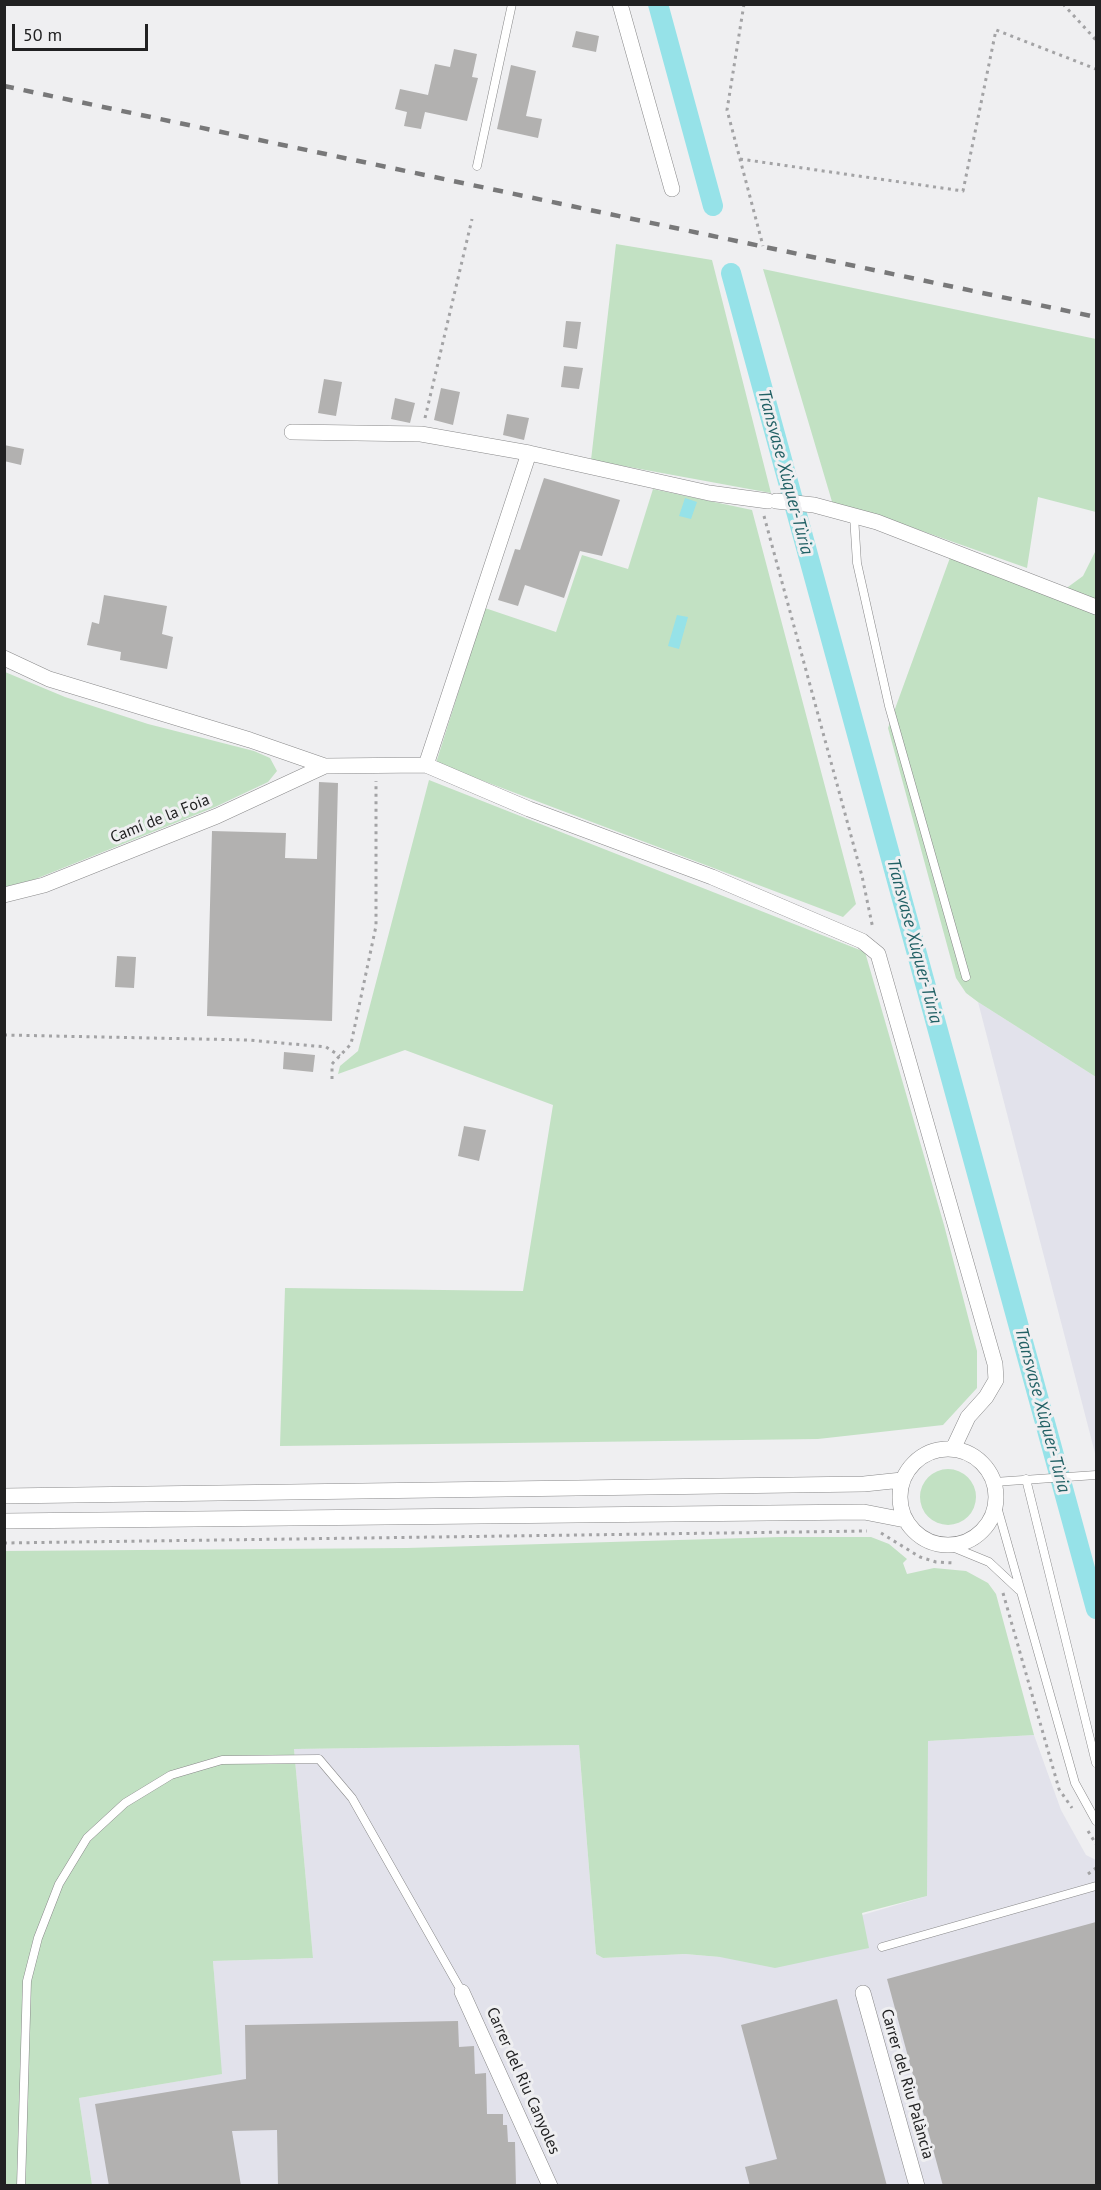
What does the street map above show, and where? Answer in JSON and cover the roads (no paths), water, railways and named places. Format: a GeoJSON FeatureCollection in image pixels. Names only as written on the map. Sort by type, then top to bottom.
{"type":"FeatureCollection","features":[{"type":"Feature","properties":{"kind":"street"},"geometry":{"type":"LineString","coordinates":[[620,4],[672,189]]}},
{"type":"Feature","properties":{"kind":"street"},"geometry":{"type":"LineString","coordinates":[[292,432],[421,434],[529,453],[709,493],[814,505],[877,522],[1096,607]]}},
{"type":"Feature","properties":{"kind":"street"},"geometry":{"type":"LineString","coordinates":[[426,765],[529,453]]}},
{"type":"Feature","properties":{"kind":"street"},"geometry":{"type":"LineString","coordinates":[[4,658],[49,679],[250,740],[325,766],[426,765],[529,809],[712,877],[862,941],[878,954],[995,1364],[996,1380],[986,1398],[968,1417],[953,1449]]}},
{"type":"Feature","properties":{"kind":"street","name":"Camí de la Foia"},"geometry":{"type":"LineString","coordinates":[[4,895],[44,885],[217,816],[325,766]]}},
{"type":"Feature","properties":{"kind":"street"},"geometry":{"type":"LineString","coordinates":[[953,1449],[967,1452],[979,1460],[994,1482],[996,1503],[993,1516],[976,1537],[950,1546],[936,1545],[924,1539],[905,1520],[899,1494],[902,1480],[910,1466],[922,1456],[937,1450],[953,1449]]}},
{"type":"Feature","properties":{"kind":"street"},"geometry":{"type":"LineString","coordinates":[[4,1496],[840,1485],[902,1480]]}},
{"type":"Feature","properties":{"kind":"street"},"geometry":{"type":"LineString","coordinates":[[4,1521],[864,1512],[905,1520]]}},
{"type":"Feature","properties":{"kind":"street","name":"Carrer del Riu Canyoles"},"geometry":{"type":"LineString","coordinates":[[462,1992],[550,2186]]}},
{"type":"Feature","properties":{"kind":"street","name":"Carrer del Riu Palància"},"geometry":{"type":"LineString","coordinates":[[863,1993],[917,2186]]}},
{"type":"Feature","properties":{"kind":"lane"},"geometry":{"type":"LineString","coordinates":[[477,166],[512,4]]}},
{"type":"Feature","properties":{"kind":"lane"},"geometry":{"type":"LineString","coordinates":[[854,516],[856,564],[890,706],[966,977]]}},
{"type":"Feature","properties":{"kind":"lane"},"geometry":{"type":"LineString","coordinates":[[994,1482],[1096,1475]]}},
{"type":"Feature","properties":{"kind":"lane"},"geometry":{"type":"LineString","coordinates":[[1026,1479],[1096,1763]]}},
{"type":"Feature","properties":{"kind":"lane"},"geometry":{"type":"LineString","coordinates":[[996,1503],[1075,1782],[1096,1821]]}},
{"type":"Feature","properties":{"kind":"lane"},"geometry":{"type":"LineString","coordinates":[[950,1546],[988,1562],[1020,1591]]}},
{"type":"Feature","properties":{"kind":"lane"},"geometry":{"type":"LineString","coordinates":[[21,2186],[27,1981],[38,1938],[59,1884],[87,1838],[125,1803],[171,1775],[222,1760],[319,1759],[352,1798],[462,1992]]}},
{"type":"Feature","properties":{"kind":"lane"},"geometry":{"type":"LineString","coordinates":[[882,1947],[1096,1886]]}},
{"type":"Feature","properties":{"kind":"water"},"geometry":{"type":"Polygon","coordinates":[[[685,498],[697,502],[691,519],[679,516],[685,498]]]}},
{"type":"Feature","properties":{"kind":"water"},"geometry":{"type":"Polygon","coordinates":[[[677,615],[688,617],[679,649],[668,646],[677,615]]]}},
{"type":"Feature","properties":{"kind":"waterway","name":"Transvase Xùquer-Tùria"},"geometry":{"type":"LineString","coordinates":[[658,4],[713,206]]}},
{"type":"Feature","properties":{"kind":"waterway","name":"Transvase Xùquer-Tùria"},"geometry":{"type":"LineString","coordinates":[[731,273],[1096,1609]]}},
{"type":"Feature","properties":{"kind":"railway"},"geometry":{"type":"LineString","coordinates":[[4,86],[1096,317]]}}]}
